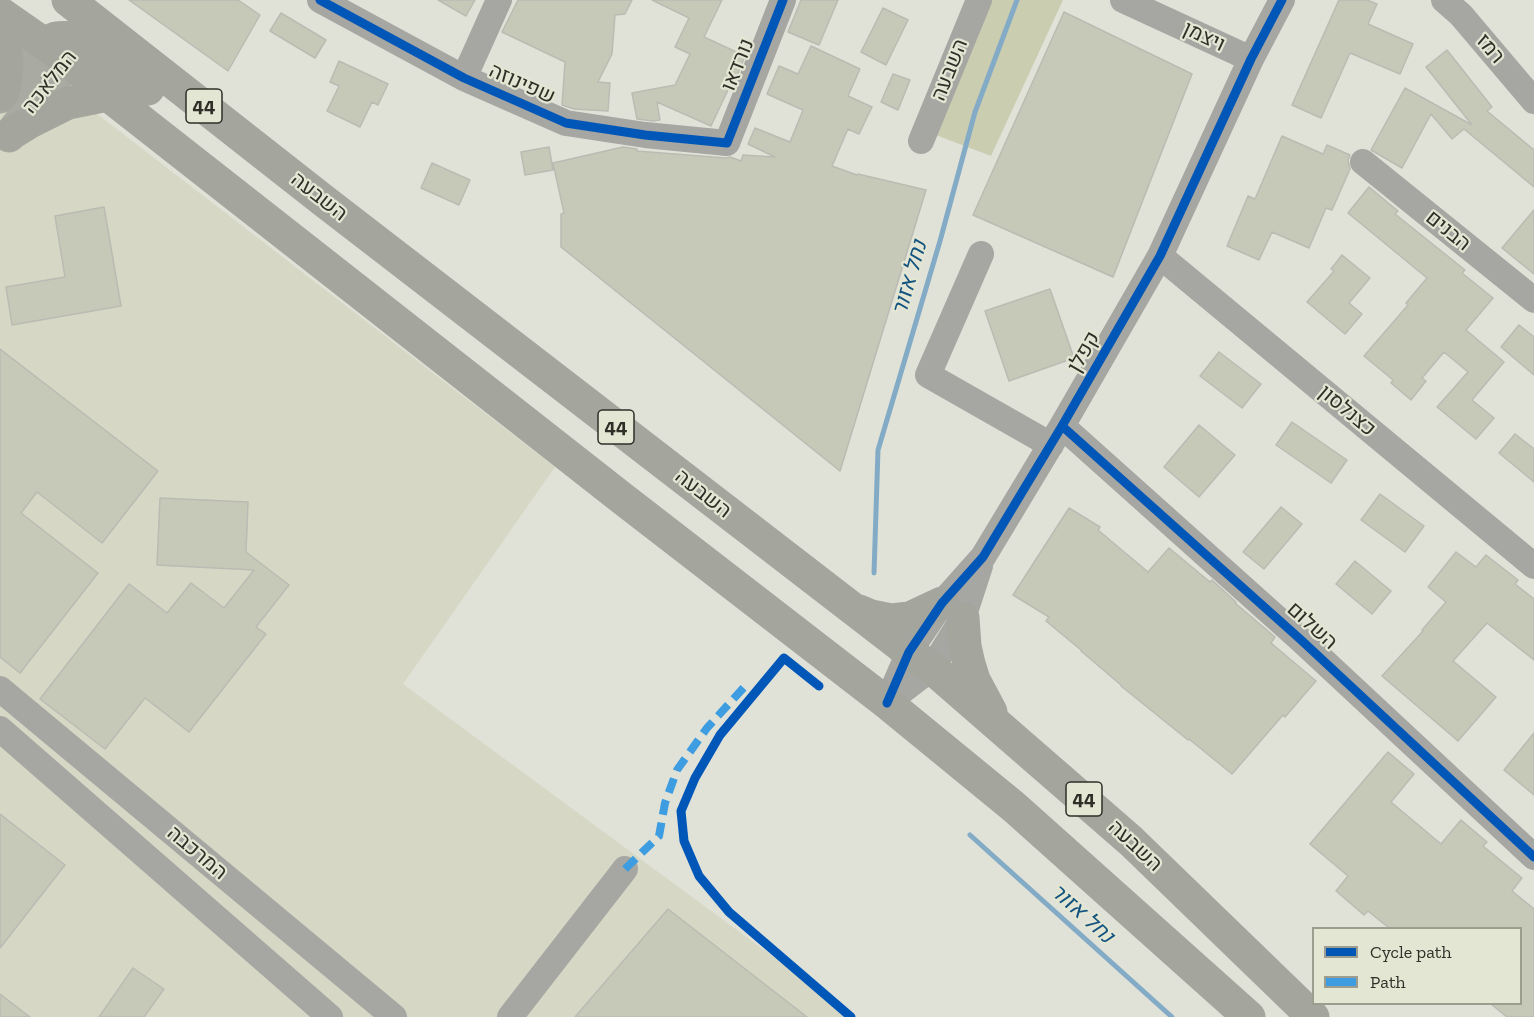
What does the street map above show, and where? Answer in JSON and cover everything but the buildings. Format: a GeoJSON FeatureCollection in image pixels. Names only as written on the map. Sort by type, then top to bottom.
{"type":"FeatureCollection","features":[{"type":"Feature","properties":{"kind":"highway","name":"44"},"geometry":{"type":"LineString","coordinates":[[0,14],[69,31],[108,95],[887,703],[1023,815],[1249,1017]]}},
{"type":"Feature","properties":{"kind":"highway","name":"השבעה"},"geometry":{"type":"LineString","coordinates":[[69,31],[209,133],[324,201],[920,660],[1131,841],[1313,1017]]}},
{"type":"Feature","properties":{"kind":"highway"},"geometry":{"type":"LineString","coordinates":[[0,42],[6,54],[7,64],[1,96]]}},
{"type":"Feature","properties":{"kind":"highway"},"geometry":{"type":"LineString","coordinates":[[4,141],[30,122],[68,103],[108,95]]}},
{"type":"Feature","properties":{"kind":"highway"},"geometry":{"type":"LineString","coordinates":[[852,609],[891,620],[953,611],[974,680],[997,724]]}},
{"type":"Feature","properties":{"kind":"highway"},"geometry":{"type":"LineString","coordinates":[[1168,876],[1325,1017]]}},
{"type":"Feature","properties":{"kind":"main road","name":"המלאכה"},"geometry":{"type":"LineString","coordinates":[[1,96],[69,31]]}},
{"type":"Feature","properties":{"kind":"main road","name":"המלאכה"},"geometry":{"type":"LineString","coordinates":[[4,141],[69,31]]}},
{"type":"Feature","properties":{"kind":"street","name":"שפינוזה"},"geometry":{"type":"LineString","coordinates":[[320,0],[464,78],[566,123],[645,135],[727,143]]}},
{"type":"Feature","properties":{"kind":"street"},"geometry":{"type":"LineString","coordinates":[[464,78],[499,0]]}},
{"type":"Feature","properties":{"kind":"street","name":"נורדאו"},"geometry":{"type":"LineString","coordinates":[[727,143],[783,0]]}},
{"type":"Feature","properties":{"kind":"street","name":"השבעה"},"geometry":{"type":"LineString","coordinates":[[921,141],[979,0]]}},
{"type":"Feature","properties":{"kind":"street","name":"ויצמן"},"geometry":{"type":"LineString","coordinates":[[1123,0],[1251,59]]}},
{"type":"Feature","properties":{"kind":"street","name":"קפלן"},"geometry":{"type":"LineString","coordinates":[[887,703],[953,611],[1160,256],[1251,59],[1282,0]]}},
{"type":"Feature","properties":{"kind":"street","name":"רמז"},"geometry":{"type":"LineString","coordinates":[[1444,0],[1461,15],[1534,101]]}},
{"type":"Feature","properties":{"kind":"street","name":"הבנים"},"geometry":{"type":"LineString","coordinates":[[1363,162],[1534,300]]}},
{"type":"Feature","properties":{"kind":"street","name":"השלום"},"geometry":{"type":"LineString","coordinates":[[981,254],[928,375],[1056,435],[1300,639],[1534,857]]}},
{"type":"Feature","properties":{"kind":"street","name":"כצנלסון"},"geometry":{"type":"LineString","coordinates":[[1160,256],[1534,566]]}},
{"type":"Feature","properties":{"kind":"street","name":"המרכבה"},"geometry":{"type":"LineString","coordinates":[[0,689],[394,1017]]}},
{"type":"Feature","properties":{"kind":"street","name":"המרכבה"},"geometry":{"type":"LineString","coordinates":[[0,729],[330,1017]]}},
{"type":"Feature","properties":{"kind":"street"},"geometry":{"type":"LineString","coordinates":[[510,1017],[625,869]]}},
{"type":"Feature","properties":{"kind":"shaded area"},"geometry":{"type":"Polygon","coordinates":[[[984,0],[1063,0],[991,156],[920,129],[984,0]]]}},
{"type":"Feature","properties":{"kind":"shaded area"},"geometry":{"type":"Polygon","coordinates":[[[0,39],[555,467],[403,684],[855,1017],[0,1017],[0,39]]]}},
{"type":"Feature","properties":{"kind":"waterway","name":"נחל אזור"},"geometry":{"type":"LineString","coordinates":[[874,573],[878,450],[940,241],[975,112],[1017,0]]}},
{"type":"Feature","properties":{"kind":"waterway","name":"נחל אזור"},"geometry":{"type":"LineString","coordinates":[[970,835],[1172,1017]]}},
{"type":"Feature","properties":{"kind":"marked path"},"geometry":{"type":"LineString","coordinates":[[625,869],[659,836],[665,803],[677,770],[707,728],[747,684]]}},
{"type":"Feature","properties":{"kind":"cycle path"},"geometry":{"type":"LineString","coordinates":[[320,0],[464,78],[566,123],[645,135],[727,143],[783,0]]}},
{"type":"Feature","properties":{"kind":"cycle path"},"geometry":{"type":"LineString","coordinates":[[887,703],[909,652],[942,603],[983,557],[1160,256],[1251,59],[1282,0]]}},
{"type":"Feature","properties":{"kind":"cycle path"},"geometry":{"type":"LineString","coordinates":[[1062,426],[1300,639],[1534,857]]}},
{"type":"Feature","properties":{"kind":"cycle path"},"geometry":{"type":"LineString","coordinates":[[819,686],[784,658],[720,735],[695,778],[681,811],[684,841],[699,876],[729,912],[851,1017]]}}]}
